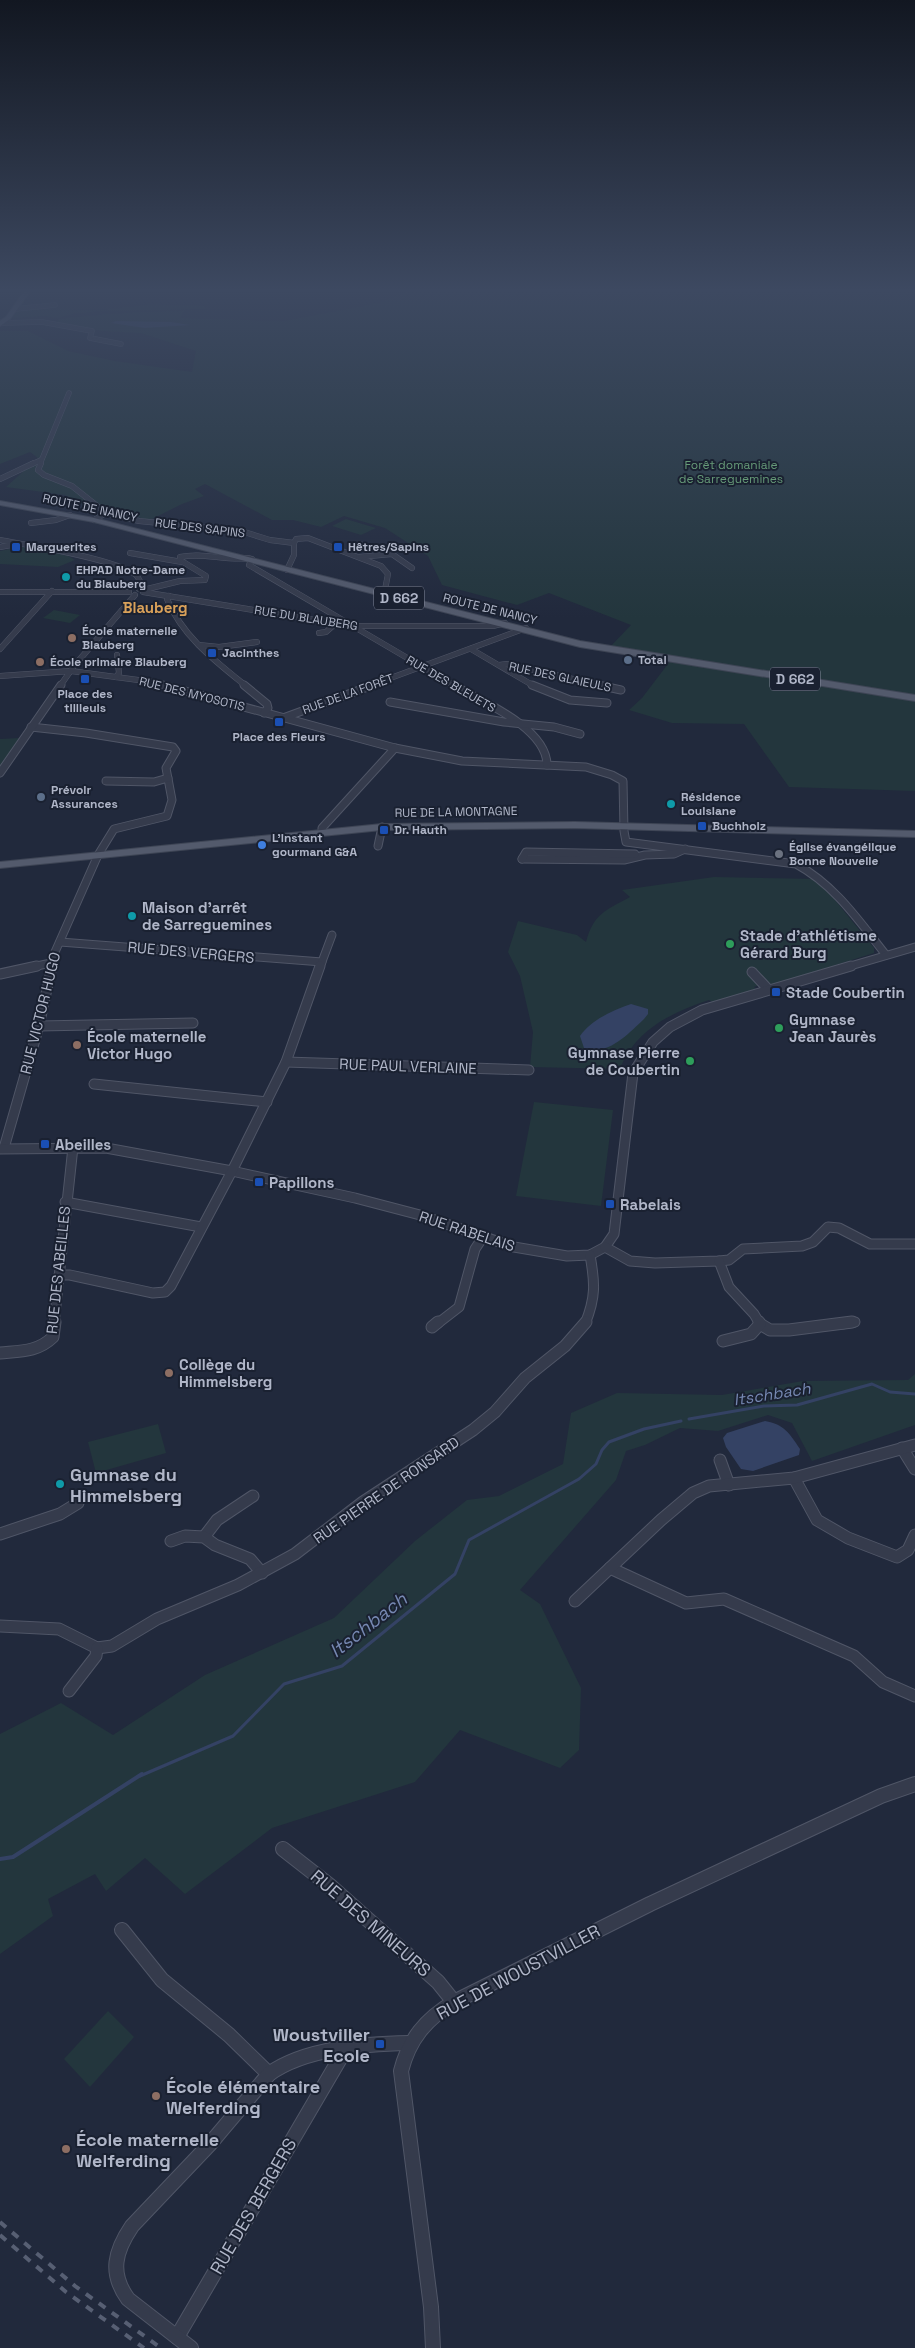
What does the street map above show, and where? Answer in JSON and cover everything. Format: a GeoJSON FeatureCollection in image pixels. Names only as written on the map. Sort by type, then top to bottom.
{"type":"FeatureCollection","features":[{"type":"Feature","properties":{"kind":"main road","name":"ROUTE DE NANCY"},"geometry":{"type":"LineString","coordinates":[[0,503],[94,520],[596,646],[915,698]]}},
{"type":"Feature","properties":{"kind":"main road","name":"RUE DE LA MONTAGNE"},"geometry":{"type":"LineString","coordinates":[[0,865],[382,827],[460,825],[624,826],[915,834]]}},
{"type":"Feature","properties":{"kind":"street"},"geometry":{"type":"LineString","coordinates":[[67,399],[38,470],[40,473],[72,486],[106,513],[94,520]]}},
{"type":"Feature","properties":{"kind":"street"},"geometry":{"type":"LineString","coordinates":[[0,479],[41,460]]}},
{"type":"Feature","properties":{"kind":"street","name":"RUE DES SAPINS"},"geometry":{"type":"LineString","coordinates":[[106,513],[139,521],[241,531],[270,540],[294,544]]}},
{"type":"Feature","properties":{"kind":"street"},"geometry":{"type":"LineString","coordinates":[[31,523],[56,520],[70,515]]}},
{"type":"Feature","properties":{"kind":"street"},"geometry":{"type":"LineString","coordinates":[[288,569],[296,549],[294,544],[296,539],[308,538],[386,569],[388,574],[385,594]]}},
{"type":"Feature","properties":{"kind":"street"},"geometry":{"type":"LineString","coordinates":[[0,540],[22,543],[124,568],[137,576],[142,585],[141,590]]}},
{"type":"Feature","properties":{"kind":"street"},"geometry":{"type":"LineString","coordinates":[[0,547],[22,543]]}},
{"type":"Feature","properties":{"kind":"street"},"geometry":{"type":"LineString","coordinates":[[359,544],[392,554],[412,568]]}},
{"type":"Feature","properties":{"kind":"street"},"geometry":{"type":"LineString","coordinates":[[0,592],[132,593],[180,581],[201,582],[207,578],[182,562],[130,553]]}},
{"type":"Feature","properties":{"kind":"street"},"geometry":{"type":"LineString","coordinates":[[182,562],[180,557],[188,554],[231,560],[249,559]]}},
{"type":"Feature","properties":{"kind":"street"},"geometry":{"type":"LineString","coordinates":[[359,557],[392,554]]}},
{"type":"Feature","properties":{"kind":"street","name":"RUE DES BLEUETS"},"geometry":{"type":"LineString","coordinates":[[249,559],[248,565],[336,621],[352,626],[532,732],[544,748],[547,765]]}},
{"type":"Feature","properties":{"kind":"street","name":"RUE DU BLAUBERG"},"geometry":{"type":"LineString","coordinates":[[141,590],[328,623],[336,621]]}},
{"type":"Feature","properties":{"kind":"street"},"geometry":{"type":"LineString","coordinates":[[0,648],[52,591]]}},
{"type":"Feature","properties":{"kind":"street"},"geometry":{"type":"LineString","coordinates":[[0,773],[70,672],[132,593]]}},
{"type":"Feature","properties":{"kind":"street"},"geometry":{"type":"LineString","coordinates":[[169,596],[167,599],[173,616],[184,631],[267,704],[268,708],[264,713]]}},
{"type":"Feature","properties":{"kind":"street"},"geometry":{"type":"LineString","coordinates":[[319,633],[326,632],[336,621]]}},
{"type":"Feature","properties":{"kind":"street","name":"RUE DU BLAUBERG"},"geometry":{"type":"LineString","coordinates":[[470,626],[491,621]]}},
{"type":"Feature","properties":{"kind":"street","name":"RUE DU BLAUBERG"},"geometry":{"type":"LineString","coordinates":[[352,626],[470,626],[503,624]]}},
{"type":"Feature","properties":{"kind":"street","name":"RUE DE LA FORÊT"},"geometry":{"type":"LineString","coordinates":[[283,718],[524,629]]}},
{"type":"Feature","properties":{"kind":"street"},"geometry":{"type":"LineString","coordinates":[[199,645],[219,647],[257,642]]}},
{"type":"Feature","properties":{"kind":"street"},"geometry":{"type":"LineString","coordinates":[[471,650],[548,693],[596,704],[607,703]]}},
{"type":"Feature","properties":{"kind":"street"},"geometry":{"type":"LineString","coordinates":[[116,655],[119,673],[116,676]]}},
{"type":"Feature","properties":{"kind":"street","name":"RUE DES GLAIEULS"},"geometry":{"type":"LineString","coordinates":[[499,665],[507,664],[621,690]]}},
{"type":"Feature","properties":{"kind":"street"},"geometry":{"type":"LineString","coordinates":[[0,676],[70,672]]}},
{"type":"Feature","properties":{"kind":"street","name":"RUE DES MYOSOTIS"},"geometry":{"type":"LineString","coordinates":[[70,672],[116,676],[153,682],[254,710]]}},
{"type":"Feature","properties":{"kind":"street"},"geometry":{"type":"LineString","coordinates":[[390,702],[520,724],[554,727],[580,734]]}},
{"type":"Feature","properties":{"kind":"street"},"geometry":{"type":"LineString","coordinates":[[254,710],[395,748],[462,761],[547,765],[599,770],[623,781],[626,808],[622,832],[626,842],[686,848],[796,864],[806,868],[827,883],[886,955]]}},
{"type":"Feature","properties":{"kind":"street"},"geometry":{"type":"LineString","coordinates":[[31,727],[173,747],[176,751],[166,768],[168,778],[154,782],[106,781]]}},
{"type":"Feature","properties":{"kind":"street"},"geometry":{"type":"LineString","coordinates":[[322,832],[322,828],[395,748]]}},
{"type":"Feature","properties":{"kind":"street","name":"RUE VICTOR HUGO"},"geometry":{"type":"LineString","coordinates":[[2,1149],[38,1026],[52,963],[98,855],[114,829],[168,816],[172,800],[171,786],[168,778]]}},
{"type":"Feature","properties":{"kind":"street"},"geometry":{"type":"LineString","coordinates":[[378,846],[382,827]]}},
{"type":"Feature","properties":{"kind":"street"},"geometry":{"type":"LineString","coordinates":[[645,855],[624,860],[522,859],[526,852],[564,851],[645,855],[674,854],[686,848]]}},
{"type":"Feature","properties":{"kind":"street"},"geometry":{"type":"LineString","coordinates":[[59,1275],[70,1275],[153,1292],[165,1292],[171,1286],[232,1171],[286,1062],[332,934]]}},
{"type":"Feature","properties":{"kind":"street","name":"RUE DES VERGERS"},"geometry":{"type":"LineString","coordinates":[[60,942],[322,962]]}},
{"type":"Feature","properties":{"kind":"street"},"geometry":{"type":"LineString","coordinates":[[915,947],[768,989],[688,1016],[670,1026],[643,1052],[633,1073],[614,1234],[605,1247],[630,1261],[655,1263],[719,1261],[729,1260],[743,1249],[802,1246],[813,1242],[828,1227],[839,1228],[870,1244],[915,1244]]}},
{"type":"Feature","properties":{"kind":"street"},"geometry":{"type":"LineString","coordinates":[[0,974],[52,963]]}},
{"type":"Feature","properties":{"kind":"street"},"geometry":{"type":"LineString","coordinates":[[752,972],[768,989]]}},
{"type":"Feature","properties":{"kind":"street"},"geometry":{"type":"LineString","coordinates":[[38,1026],[193,1022]]}},
{"type":"Feature","properties":{"kind":"street","name":"RUE PAUL VERLAINE"},"geometry":{"type":"LineString","coordinates":[[286,1062],[529,1070]]}},
{"type":"Feature","properties":{"kind":"street"},"geometry":{"type":"LineString","coordinates":[[94,1084],[267,1102]]}},
{"type":"Feature","properties":{"kind":"street","name":"RUE DES ABEILLES"},"geometry":{"type":"LineString","coordinates":[[0,1353],[36,1349],[46,1345],[53,1337],[73,1147]]}},
{"type":"Feature","properties":{"kind":"street","name":"RUE RABELAIS"},"geometry":{"type":"LineString","coordinates":[[2,1149],[106,1148],[313,1188],[420,1215],[514,1247],[567,1256],[590,1255],[605,1247]]}},
{"type":"Feature","properties":{"kind":"street"},"geometry":{"type":"LineString","coordinates":[[66,1202],[201,1227]]}},
{"type":"Feature","properties":{"kind":"street"},"geometry":{"type":"LineString","coordinates":[[432,1327],[459,1307],[475,1249],[483,1237]]}},
{"type":"Feature","properties":{"kind":"street","name":"RUE PIERRE DE RONSARD"},"geometry":{"type":"LineString","coordinates":[[97,1648],[112,1646],[157,1619],[262,1573],[295,1554],[363,1502],[473,1430],[495,1412],[525,1378],[565,1346],[584,1326],[593,1305],[595,1283],[590,1255]]}},
{"type":"Feature","properties":{"kind":"street"},"geometry":{"type":"LineString","coordinates":[[719,1261],[729,1287],[754,1314],[760,1324],[770,1330],[789,1330],[855,1322]]}},
{"type":"Feature","properties":{"kind":"street"},"geometry":{"type":"LineString","coordinates":[[723,1341],[751,1334],[760,1324]]}},
{"type":"Feature","properties":{"kind":"street"},"geometry":{"type":"LineString","coordinates":[[575,1601],[694,1493],[709,1486],[794,1478],[915,1445]]}},
{"type":"Feature","properties":{"kind":"street"},"geometry":{"type":"LineString","coordinates":[[902,1448],[915,1469]]}},
{"type":"Feature","properties":{"kind":"street"},"geometry":{"type":"LineString","coordinates":[[720,1460],[730,1485]]}},
{"type":"Feature","properties":{"kind":"street"},"geometry":{"type":"LineString","coordinates":[[794,1478],[817,1520],[848,1538],[897,1557],[908,1550],[915,1535]]}},
{"type":"Feature","properties":{"kind":"street"},"geometry":{"type":"LineString","coordinates":[[204,1537],[217,1520],[253,1496]]}},
{"type":"Feature","properties":{"kind":"street"},"geometry":{"type":"LineString","coordinates":[[0,1534],[60,1514],[78,1503]]}},
{"type":"Feature","properties":{"kind":"street"},"geometry":{"type":"LineString","coordinates":[[170,1541],[185,1536],[204,1537],[215,1545],[250,1559],[262,1573]]}},
{"type":"Feature","properties":{"kind":"street"},"geometry":{"type":"LineString","coordinates":[[610,1568],[686,1604],[724,1599],[854,1656],[883,1682],[915,1696]]}},
{"type":"Feature","properties":{"kind":"street"},"geometry":{"type":"LineString","coordinates":[[0,1626],[59,1629],[97,1648],[96,1656],[69,1691]]}},
{"type":"Feature","properties":{"kind":"street","name":"RUE DE WOUSTVILLER"},"geometry":{"type":"LineString","coordinates":[[433,2348],[430,2307],[402,2084],[401,2070],[409,2043],[429,2020],[454,2002],[659,1900],[881,1796],[915,1784]]}},
{"type":"Feature","properties":{"kind":"street","name":"RUE DES MINEURS"},"geometry":{"type":"LineString","coordinates":[[283,1849],[329,1884],[438,1982],[454,2002]]}},
{"type":"Feature","properties":{"kind":"street"},"geometry":{"type":"LineString","coordinates":[[122,1930],[162,1980],[229,2035],[269,2074]]}},
{"type":"Feature","properties":{"kind":"street"},"geometry":{"type":"LineString","coordinates":[[191,2348],[128,2299],[121,2290],[115,2271],[118,2250],[132,2227],[201,2154],[269,2074],[280,2066],[297,2058],[373,2044],[409,2043]]}},
{"type":"Feature","properties":{"kind":"street","name":"RUE DES BERGERS"},"geometry":{"type":"LineString","coordinates":[[177,2337],[345,2050]]}},
{"type":"Feature","properties":{"kind":"green space","name":"Forêt domaniale de Sarreguemines"},"geometry":{"type":"Polygon","coordinates":[[[0,399],[915,399],[915,791],[789,787],[744,724],[672,723],[629,710],[642,698],[674,656],[611,646],[631,625],[549,593],[517,605],[442,585],[428,556],[385,528],[344,516],[321,527],[293,520],[272,520],[205,484],[195,489],[204,496],[182,504],[150,520],[83,505],[65,495],[6,487],[38,458],[30,452],[0,464],[0,399]]]}},
{"type":"Feature","properties":{"kind":"green space"},"geometry":{"type":"Polygon","coordinates":[[[346,519],[376,528],[361,535],[332,526],[346,519]]]}},
{"type":"Feature","properties":{"kind":"green space"},"geometry":{"type":"Polygon","coordinates":[[[24,546],[68,556],[75,560],[58,567],[0,564],[0,551],[24,546]]]}},
{"type":"Feature","properties":{"kind":"green space"},"geometry":{"type":"Polygon","coordinates":[[[54,610],[80,615],[70,623],[43,618],[54,610]]]}},
{"type":"Feature","properties":{"kind":"green space"},"geometry":{"type":"Polygon","coordinates":[[[20,738],[0,768],[0,739],[20,738]]]}},
{"type":"Feature","properties":{"kind":"green space","name":"Stade d'athlétisme Gérard Burg"},"geometry":{"type":"Polygon","coordinates":[[[714,877],[818,879],[874,948],[874,953],[772,985],[769,982],[754,987],[756,989],[712,1002],[709,1000],[682,1010],[656,1024],[645,1033],[635,1043],[620,1069],[530,1067],[533,1032],[520,976],[508,952],[518,921],[577,935],[586,942],[589,932],[597,919],[607,910],[630,897],[622,890],[714,877]]]}},
{"type":"Feature","properties":{"kind":"green space"},"geometry":{"type":"Polygon","coordinates":[[[534,1102],[613,1110],[601,1206],[516,1196],[534,1102]]]}},
{"type":"Feature","properties":{"kind":"green space"},"geometry":{"type":"Polygon","coordinates":[[[915,1374],[915,1425],[812,1461],[792,1423],[768,1415],[718,1431],[680,1428],[645,1445],[626,1451],[616,1480],[520,1590],[540,1604],[581,1688],[579,1750],[560,1768],[460,1730],[415,1782],[272,1828],[185,1894],[145,1858],[106,1891],[95,1874],[48,1899],[53,1916],[0,1954],[0,1734],[61,1703],[113,1735],[205,1675],[334,1618],[415,1541],[467,1500],[499,1496],[563,1464],[571,1413],[617,1393],[722,1395],[803,1381],[908,1380],[915,1374]]]}},
{"type":"Feature","properties":{"kind":"green space"},"geometry":{"type":"Polygon","coordinates":[[[158,1424],[166,1453],[96,1473],[88,1442],[158,1424]]]}},
{"type":"Feature","properties":{"kind":"green space"},"geometry":{"type":"Polygon","coordinates":[[[108,2011],[134,2037],[90,2087],[64,2059],[108,2011]]]}},
{"type":"Feature","properties":{"kind":"water"},"geometry":{"type":"Polygon","coordinates":[[[631,1004],[648,1009],[648,1014],[638,1025],[609,1047],[593,1050],[584,1048],[580,1036],[590,1025],[596,1020],[631,1004]]]}},
{"type":"Feature","properties":{"kind":"water"},"geometry":{"type":"Polygon","coordinates":[[[765,1421],[772,1422],[786,1430],[800,1449],[799,1455],[753,1471],[741,1469],[726,1447],[723,1438],[727,1433],[765,1421]]]}},
{"type":"Feature","properties":{"kind":"waterway","name":"Itschbach"},"geometry":{"type":"LineString","coordinates":[[689,1419],[764,1406],[797,1405],[872,1384],[890,1392],[915,1394]]}},
{"type":"Feature","properties":{"kind":"waterway","name":"Itschbach"},"geometry":{"type":"LineString","coordinates":[[140,1776],[233,1736],[284,1684],[342,1666],[455,1574],[469,1540],[579,1479],[596,1464],[602,1450],[609,1442],[644,1429],[681,1421]]}},
{"type":"Feature","properties":{"kind":"waterway","name":"Itschbach"},"geometry":{"type":"LineString","coordinates":[[0,1859],[13,1857],[142,1774]]}},
{"type":"Feature","properties":{"kind":"railway"},"geometry":{"type":"LineString","coordinates":[[0,2222],[75,2286],[161,2348]]}},
{"type":"Feature","properties":{"kind":"railway"},"geometry":{"type":"LineString","coordinates":[[0,2235],[66,2292],[144,2348]]}},
{"type":"Feature","properties":{"kind":"place","name":"Marguerites"},"geometry":{"type":"Point","coordinates":[16,547]}},
{"type":"Feature","properties":{"kind":"place","name":"Hêtres/Sapins"},"geometry":{"type":"Point","coordinates":[338,547]}},
{"type":"Feature","properties":{"kind":"place","name":"EHPAD Notre-Dame du Blauberg"},"geometry":{"type":"Point","coordinates":[66,577]}},
{"type":"Feature","properties":{"kind":"place","name":"École maternelle Blauberg"},"geometry":{"type":"Point","coordinates":[72,638]}},
{"type":"Feature","properties":{"kind":"place","name":"Jacinthes"},"geometry":{"type":"Point","coordinates":[212,653]}},
{"type":"Feature","properties":{"kind":"place","name":"Total"},"geometry":{"type":"Point","coordinates":[628,660]}},
{"type":"Feature","properties":{"kind":"place","name":"École primaire Blauberg"},"geometry":{"type":"Point","coordinates":[40,662]}},
{"type":"Feature","properties":{"kind":"place","name":"Place des tillleuls"},"geometry":{"type":"Point","coordinates":[85,679]}},
{"type":"Feature","properties":{"kind":"place","name":"Place des Fleurs"},"geometry":{"type":"Point","coordinates":[279,722]}},
{"type":"Feature","properties":{"kind":"place","name":"Prévoir Assurances"},"geometry":{"type":"Point","coordinates":[41,797]}},
{"type":"Feature","properties":{"kind":"place","name":"Résidence Louisiane"},"geometry":{"type":"Point","coordinates":[671,804]}},
{"type":"Feature","properties":{"kind":"place","name":"Buchholz"},"geometry":{"type":"Point","coordinates":[702,826]}},
{"type":"Feature","properties":{"kind":"place","name":"Dr. Hauth"},"geometry":{"type":"Point","coordinates":[384,830]}},
{"type":"Feature","properties":{"kind":"place","name":"L'instant gourmand G&A"},"geometry":{"type":"Point","coordinates":[262,845]}},
{"type":"Feature","properties":{"kind":"place","name":"Église évangélique Bonne Nouvelle"},"geometry":{"type":"Point","coordinates":[779,854]}},
{"type":"Feature","properties":{"kind":"place","name":"Maison d'arrêt de Sarreguemines"},"geometry":{"type":"Point","coordinates":[132,916]}},
{"type":"Feature","properties":{"kind":"place","name":"Stade d'athlétisme Gérard Burg"},"geometry":{"type":"Point","coordinates":[730,944]}},
{"type":"Feature","properties":{"kind":"place","name":"Stade Coubertin"},"geometry":{"type":"Point","coordinates":[776,992]}},
{"type":"Feature","properties":{"kind":"place","name":"Gymnase Jean Jaurès"},"geometry":{"type":"Point","coordinates":[779,1028]}},
{"type":"Feature","properties":{"kind":"place","name":"École maternelle Victor Hugo"},"geometry":{"type":"Point","coordinates":[77,1045]}},
{"type":"Feature","properties":{"kind":"place","name":"Gymnase Pierre de Coubertin"},"geometry":{"type":"Point","coordinates":[690,1061]}},
{"type":"Feature","properties":{"kind":"place","name":"Abeilles"},"geometry":{"type":"Point","coordinates":[45,1144]}},
{"type":"Feature","properties":{"kind":"place","name":"Papillons"},"geometry":{"type":"Point","coordinates":[259,1182]}},
{"type":"Feature","properties":{"kind":"place","name":"Rabelais"},"geometry":{"type":"Point","coordinates":[610,1204]}},
{"type":"Feature","properties":{"kind":"place","name":"Collège du Himmelsberg"},"geometry":{"type":"Point","coordinates":[169,1373]}},
{"type":"Feature","properties":{"kind":"place","name":"Gymnase du Himmelsberg"},"geometry":{"type":"Point","coordinates":[60,1484]}},
{"type":"Feature","properties":{"kind":"place","name":"Woustviller Ecole"},"geometry":{"type":"Point","coordinates":[380,2044]}},
{"type":"Feature","properties":{"kind":"place","name":"École élémentaire Welferding"},"geometry":{"type":"Point","coordinates":[156,2096]}},
{"type":"Feature","properties":{"kind":"place","name":"École maternelle Welferding"},"geometry":{"type":"Point","coordinates":[66,2149]}},
{"type":"Feature","properties":{"kind":"district","name":"Blauberg"},"geometry":{"type":"Point","coordinates":[155,607]}}]}
